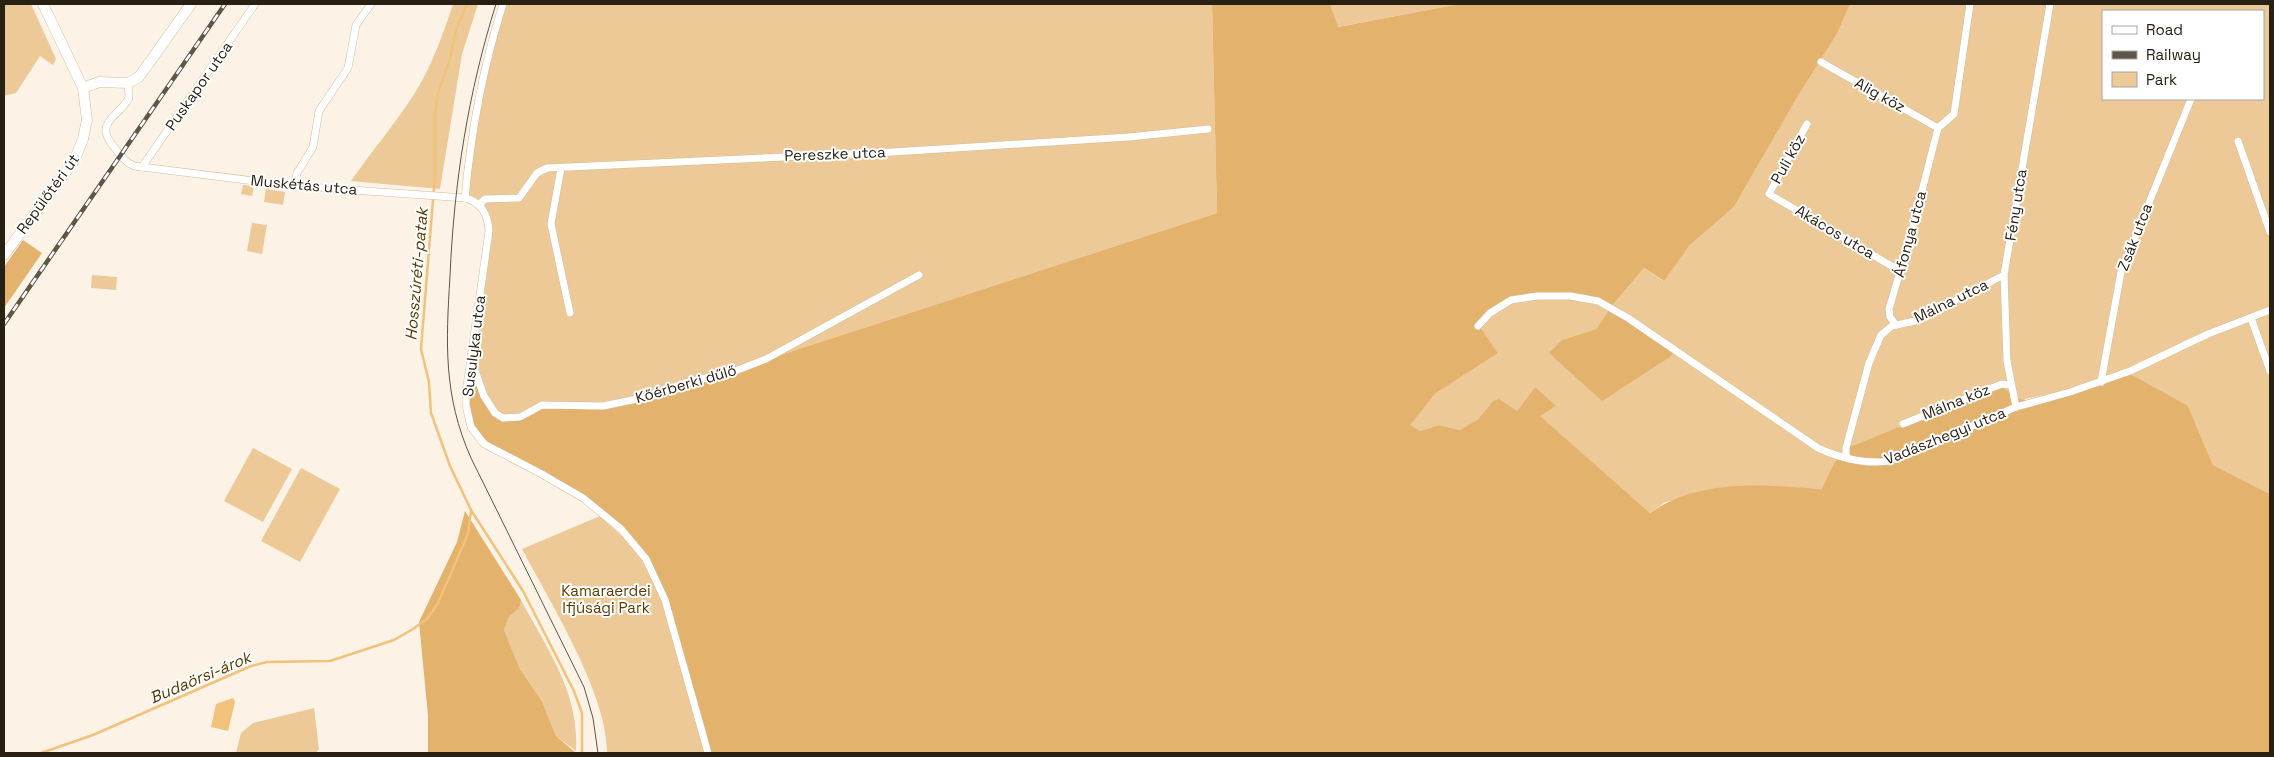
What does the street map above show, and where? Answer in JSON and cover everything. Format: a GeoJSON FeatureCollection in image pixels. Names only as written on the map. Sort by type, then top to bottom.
{"type":"FeatureCollection","features":[{"type":"Feature","properties":{"kind":"street","name":"Repülőtéri út"},"geometry":{"type":"LineString","coordinates":[[4,255],[66,172],[79,150],[87,120],[83,88],[43,4]]}},
{"type":"Feature","properties":{"kind":"street"},"geometry":{"type":"LineString","coordinates":[[83,88],[99,82],[128,83],[139,76],[148,67],[191,4]]}},
{"type":"Feature","properties":{"kind":"street","name":"Puskapor utca"},"geometry":{"type":"LineString","coordinates":[[142,167],[256,4]]}},
{"type":"Feature","properties":{"kind":"street"},"geometry":{"type":"LineString","coordinates":[[295,186],[297,173],[313,146],[316,117],[348,68],[356,25],[371,4]]}},
{"type":"Feature","properties":{"kind":"street"},"geometry":{"type":"LineString","coordinates":[[480,204],[465,198],[476,112],[488,55],[502,4]]}},
{"type":"Feature","properties":{"kind":"street","name":"Áfonya utca"},"geometry":{"type":"LineString","coordinates":[[1896,325],[1890,317],[1889,309],[1938,128],[1954,114],[1970,4]]}},
{"type":"Feature","properties":{"kind":"street","name":"Fény utca"},"geometry":{"type":"LineString","coordinates":[[2016,407],[2010,385],[2007,361],[2004,275],[2050,4]]}},
{"type":"Feature","properties":{"kind":"street","name":"Alig köz"},"geometry":{"type":"LineString","coordinates":[[1821,62],[1938,128]]}},
{"type":"Feature","properties":{"kind":"street"},"geometry":{"type":"LineString","coordinates":[[128,83],[129,98],[107,123],[105,130],[108,140],[125,161],[142,167]]}},
{"type":"Feature","properties":{"kind":"street","name":"Zsák utca"},"geometry":{"type":"LineString","coordinates":[[2101,382],[2121,272],[2191,100]]}},
{"type":"Feature","properties":{"kind":"street","name":"Puli köz"},"geometry":{"type":"LineString","coordinates":[[1769,194],[1807,124]]}},
{"type":"Feature","properties":{"kind":"street","name":"Pereszke utca"},"geometry":{"type":"LineString","coordinates":[[480,204],[485,199],[519,198],[537,173],[547,168],[893,152],[1129,137],[1208,129]]}},
{"type":"Feature","properties":{"kind":"street"},"geometry":{"type":"LineString","coordinates":[[2238,141],[2270,232]]}},
{"type":"Feature","properties":{"kind":"street","name":"Muskétás utca"},"geometry":{"type":"LineString","coordinates":[[142,167],[295,186],[465,198]]}},
{"type":"Feature","properties":{"kind":"street"},"geometry":{"type":"LineString","coordinates":[[561,168],[551,224],[570,313]]}},
{"type":"Feature","properties":{"kind":"street","name":"Akácos utca"},"geometry":{"type":"LineString","coordinates":[[1769,194],[1900,271]]}},
{"type":"Feature","properties":{"kind":"street","name":"Susulyka utca"},"geometry":{"type":"LineString","coordinates":[[480,204],[487,216],[488,231],[466,405],[471,427],[478,437],[491,448],[540,473],[582,498],[621,529],[646,559],[665,600],[708,753]]}},
{"type":"Feature","properties":{"kind":"street","name":"Kőérberki dűlő"},"geometry":{"type":"LineString","coordinates":[[471,359],[484,396],[496,413],[503,418],[520,417],[542,405],[603,406],[661,394],[681,384],[735,372],[766,359],[919,275]]}},
{"type":"Feature","properties":{"kind":"street","name":"Málna utca"},"geometry":{"type":"LineString","coordinates":[[1896,325],[1915,321],[2004,275]]}},
{"type":"Feature","properties":{"kind":"street","name":"Vadászhegyi utca"},"geometry":{"type":"LineString","coordinates":[[1478,326],[1501,305],[1522,297],[1570,296],[1598,301],[1672,348],[1810,444],[1826,452],[1846,457],[1888,462],[2016,407],[2101,382],[2270,310]]}},
{"type":"Feature","properties":{"kind":"street"},"geometry":{"type":"LineString","coordinates":[[2251,318],[2270,371]]}},
{"type":"Feature","properties":{"kind":"street"},"geometry":{"type":"LineString","coordinates":[[1846,457],[1846,448],[1876,341],[1886,330],[1896,325]]}},
{"type":"Feature","properties":{"kind":"street","name":"Málna köz"},"geometry":{"type":"LineString","coordinates":[[1902,424],[1989,388],[2002,384],[2010,385]]}},
{"type":"Feature","properties":{"kind":"green space"},"geometry":{"type":"Polygon","coordinates":[[[4,4],[31,4],[56,59],[53,65],[40,56],[16,93],[4,96],[4,4]]]}},
{"type":"Feature","properties":{"kind":"green space"},"geometry":{"type":"Polygon","coordinates":[[[453,4],[478,4],[462,54],[440,189],[351,181],[413,96],[436,51],[453,4]]]}},
{"type":"Feature","properties":{"kind":"green space"},"geometry":{"type":"Polygon","coordinates":[[[503,4],[1212,4],[1217,213],[661,394],[520,417],[495,413],[473,365],[487,216],[465,198],[475,121],[503,4]]]}},
{"type":"Feature","properties":{"kind":"green space"},"geometry":{"type":"Polygon","coordinates":[[[1330,4],[1459,4],[1337,27],[1330,4]]]}},
{"type":"Feature","properties":{"kind":"green space"},"geometry":{"type":"Polygon","coordinates":[[[1850,4],[2270,4],[2270,494],[2213,465],[2188,406],[2067,390],[2020,400],[1834,463],[1823,489],[1756,486],[1665,502],[1650,513],[1539,416],[1535,387],[1517,411],[1493,401],[1478,419],[1460,430],[1439,425],[1420,431],[1409,425],[1435,394],[1498,353],[1478,326],[1511,300],[1587,298],[1610,309],[1596,329],[1562,340],[1602,401],[1611,307],[1644,268],[1663,281],[1689,246],[1734,207],[1798,96],[1837,34],[1850,4]]]}},
{"type":"Feature","properties":{"kind":"green space"},"geometry":{"type":"Polygon","coordinates":[[[243,185],[254,186],[252,196],[241,194],[243,185]]]}},
{"type":"Feature","properties":{"kind":"green space"},"geometry":{"type":"Polygon","coordinates":[[[266,189],[285,192],[283,205],[264,202],[266,189]]]}},
{"type":"Feature","properties":{"kind":"green space"},"geometry":{"type":"Polygon","coordinates":[[[252,223],[267,225],[262,254],[247,251],[252,223]]]}},
{"type":"Feature","properties":{"kind":"green space"},"geometry":{"type":"Polygon","coordinates":[[[92,275],[117,277],[116,290],[91,288],[92,275]]]}},
{"type":"Feature","properties":{"kind":"green space"},"geometry":{"type":"Polygon","coordinates":[[[253,448],[292,469],[263,522],[224,501],[253,448]]]}},
{"type":"Feature","properties":{"kind":"green space"},"geometry":{"type":"Polygon","coordinates":[[[301,468],[340,489],[300,562],[261,541],[301,468]]]}},
{"type":"Feature","properties":{"kind":"green space","name":"Kamaraerdei Ifjúsági Park"},"geometry":{"type":"Polygon","coordinates":[[[600,516],[635,548],[661,595],[705,753],[607,753],[605,730],[588,677],[522,549],[600,516]]]}},
{"type":"Feature","properties":{"kind":"green space"},"geometry":{"type":"Polygon","coordinates":[[[521,600],[551,654],[567,690],[576,729],[576,751],[556,736],[542,701],[520,669],[504,630],[509,617],[520,607],[521,600]]]}},
{"type":"Feature","properties":{"kind":"green space"},"geometry":{"type":"Polygon","coordinates":[[[314,708],[319,749],[316,753],[236,753],[241,733],[253,723],[314,708]]]}},
{"type":"Feature","properties":{"kind":"shaded area"},"geometry":{"type":"Polygon","coordinates":[[[1212,4],[1330,4],[1338,27],[1459,4],[1850,4],[1837,34],[1798,96],[1734,207],[1689,246],[1664,281],[1644,268],[1611,307],[1673,353],[1670,357],[1602,401],[1549,353],[1562,340],[1596,329],[1609,310],[1587,298],[1512,300],[1479,326],[1498,353],[1435,394],[1410,425],[1420,431],[1439,425],[1460,430],[1478,419],[1493,401],[1499,399],[1517,411],[1535,387],[1556,406],[1540,416],[1650,513],[1669,502],[1711,489],[1733,486],[1778,486],[1822,489],[1834,463],[1850,447],[2000,386],[2020,399],[2027,400],[2103,379],[2132,375],[2188,406],[2213,465],[2270,494],[2270,753],[705,753],[665,611],[651,572],[644,560],[622,533],[605,519],[567,492],[489,443],[480,434],[474,425],[469,407],[473,365],[495,413],[509,419],[533,408],[603,406],[661,394],[1217,213],[1212,4]]]}},
{"type":"Feature","properties":{"kind":"shaded area"},"geometry":{"type":"Polygon","coordinates":[[[23,240],[42,253],[4,308],[4,267],[23,240]]]}},
{"type":"Feature","properties":{"kind":"shaded area"},"geometry":{"type":"Polygon","coordinates":[[[465,511],[521,600],[520,607],[509,617],[504,630],[520,669],[542,701],[556,736],[576,753],[428,753],[428,716],[419,622],[457,542],[465,511]]]}},
{"type":"Feature","properties":{"kind":"shaded area"},"geometry":{"type":"Polygon","coordinates":[[[233,698],[235,702],[228,731],[211,727],[216,704],[233,698]]]}},
{"type":"Feature","properties":{"kind":"waterway","name":"Hosszúréti-patak"},"geometry":{"type":"LineString","coordinates":[[467,4],[456,30],[450,59],[438,93],[435,114],[435,175],[421,349],[429,382],[431,413],[450,466],[471,510],[523,591],[574,691],[582,713],[582,753]]}},
{"type":"Feature","properties":{"kind":"waterway","name":"Budaörsi-árok"},"geometry":{"type":"LineString","coordinates":[[41,753],[93,735],[251,666],[267,662],[330,661],[394,640],[427,619],[438,603],[468,534],[471,511]]}},
{"type":"Feature","properties":{"kind":"tram line"},"geometry":{"type":"LineString","coordinates":[[496,4],[470,105],[459,173],[452,241],[448,368],[455,412],[462,435],[471,458],[584,687],[593,718],[598,753]]}},
{"type":"Feature","properties":{"kind":"railway"},"geometry":{"type":"LineString","coordinates":[[4,324],[225,4]]}}]}
